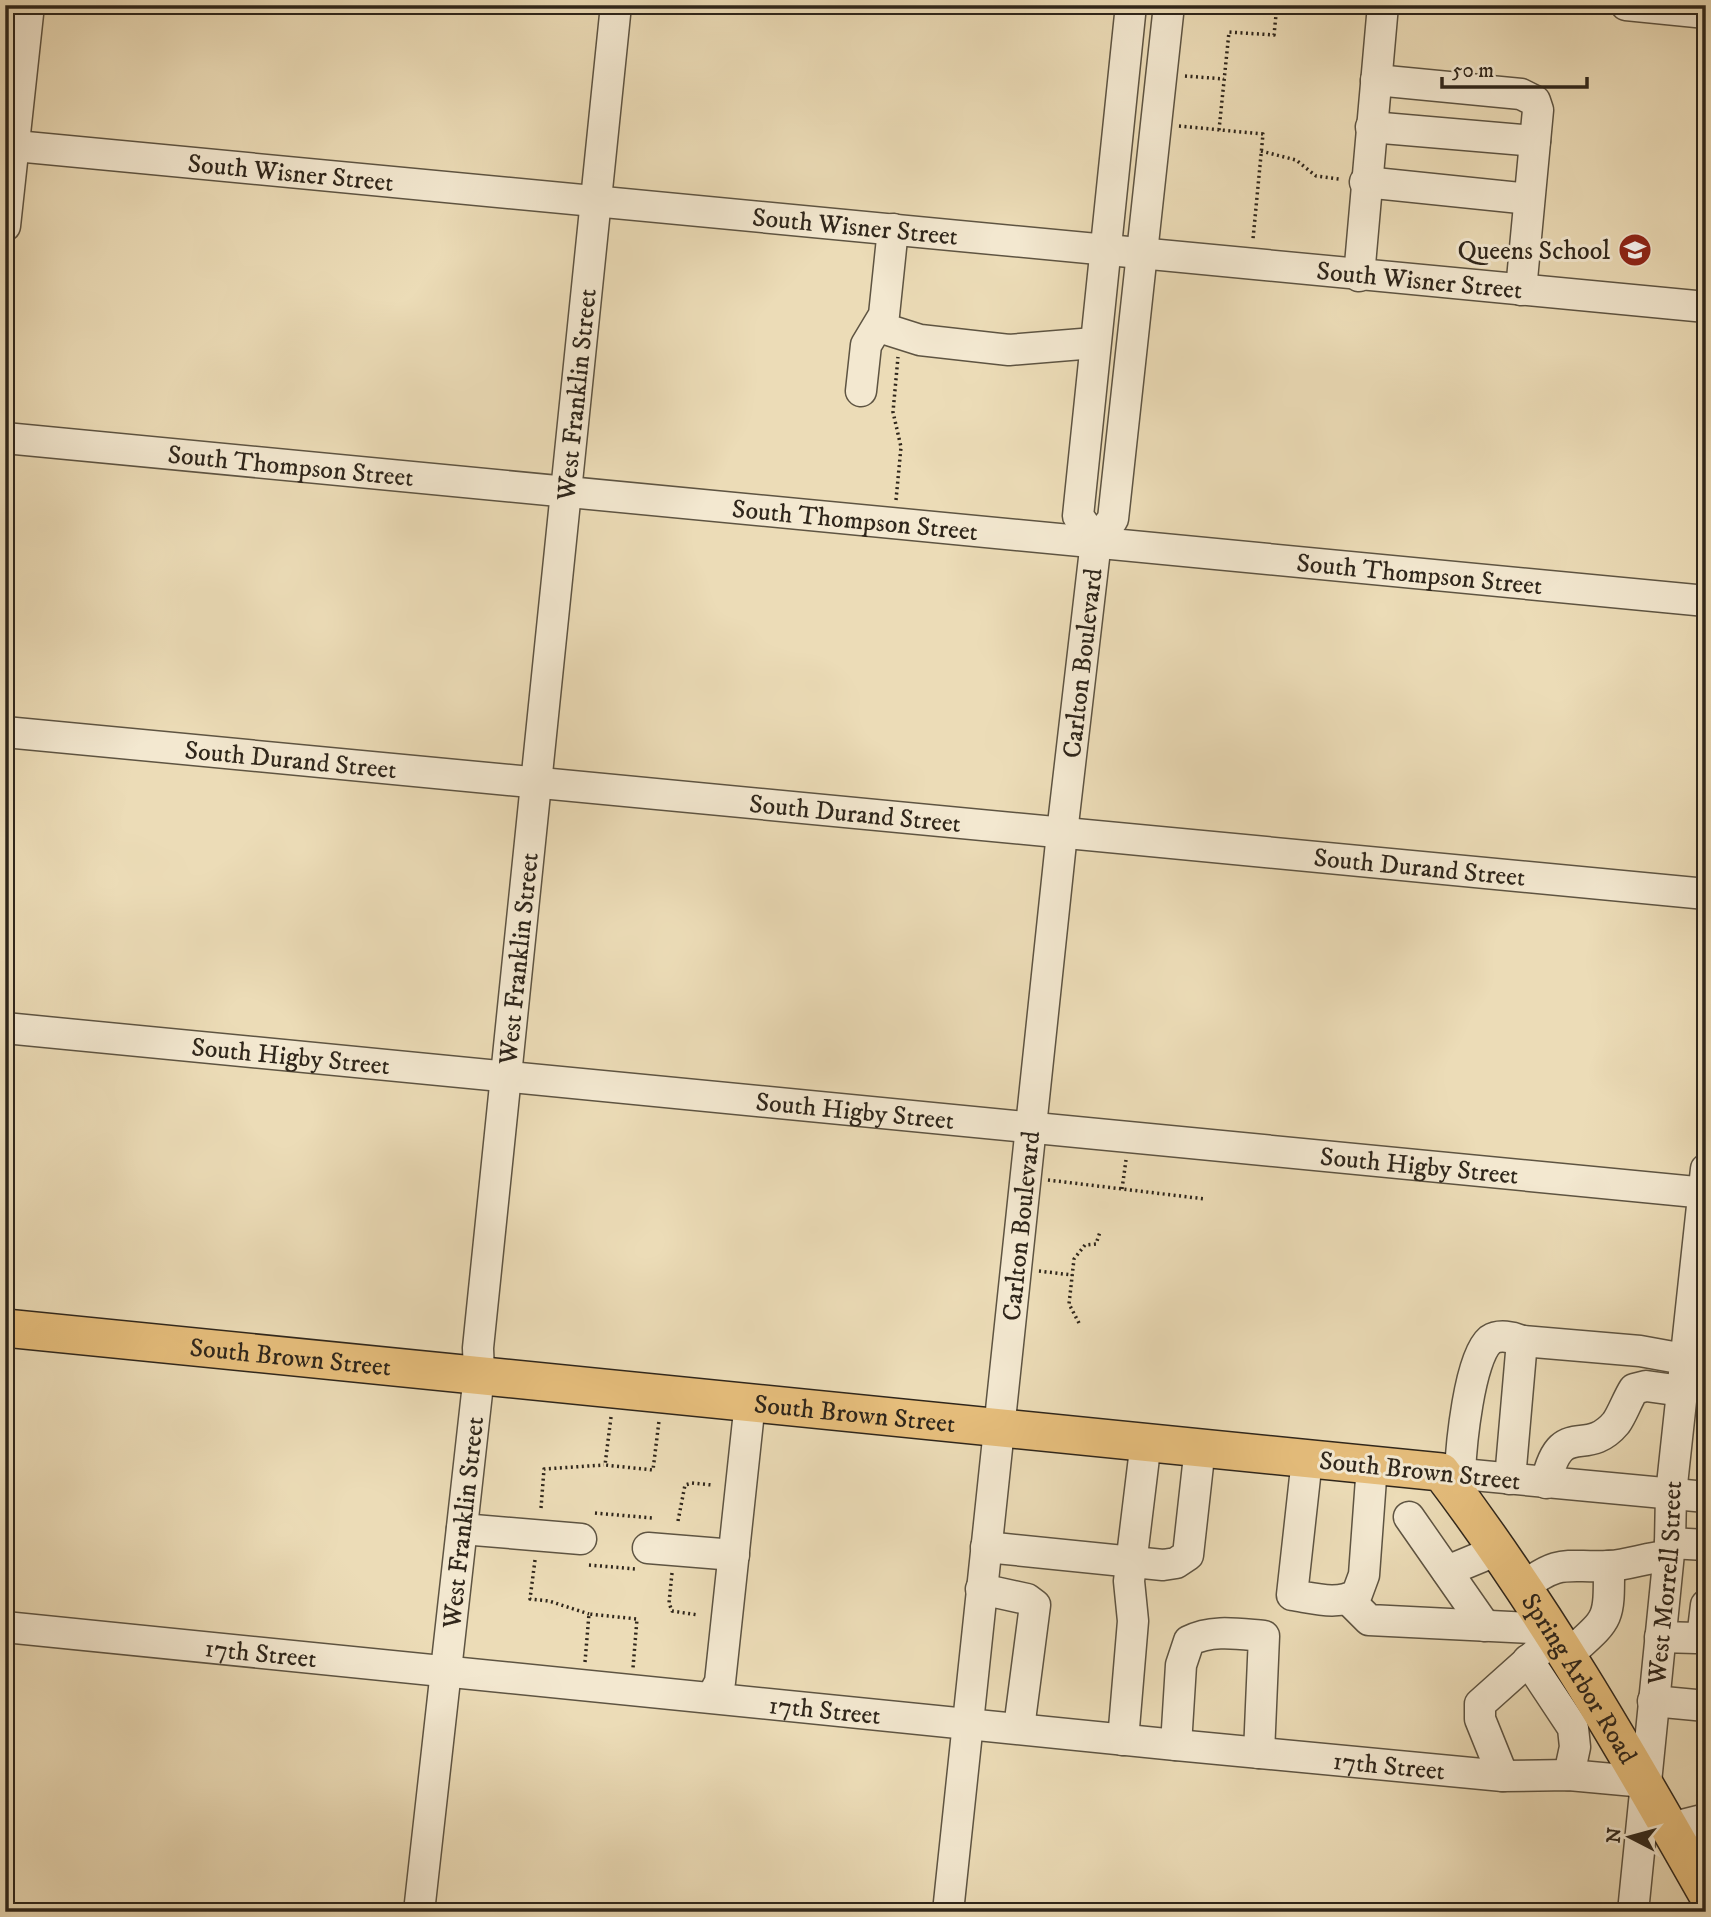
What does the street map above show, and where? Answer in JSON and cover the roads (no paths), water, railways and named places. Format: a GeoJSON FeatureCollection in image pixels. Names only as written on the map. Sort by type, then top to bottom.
{"type":"FeatureCollection","features":[{"type":"Feature","properties":{"kind":"main road","name":"South Brown Street"},"geometry":{"type":"LineString","coordinates":[[5,1328],[1451,1473]]}},
{"type":"Feature","properties":{"kind":"main road","name":"Spring Arbor Road"},"geometry":{"type":"LineString","coordinates":[[1451,1473],[1645,1782],[1706,1892]]}},
{"type":"Feature","properties":{"kind":"street"},"geometry":{"type":"LineString","coordinates":[[5,226],[10,145],[29,5]]}},
{"type":"Feature","properties":{"kind":"street","name":"West Franklin Street"},"geometry":{"type":"LineString","coordinates":[[419,1912],[479,1375],[478,1348],[505,1077],[568,493],[616,5]]}},
{"type":"Feature","properties":{"kind":"street","name":"Carlton Boulevard"},"geometry":{"type":"LineString","coordinates":[[1096,541],[1078,516],[1131,5]]}},
{"type":"Feature","properties":{"kind":"street","name":"Carlton Boulevard"},"geometry":{"type":"LineString","coordinates":[[947,1912],[965,1723],[1000,1428],[1030,1127],[1096,541],[1113,519],[1169,5]]}},
{"type":"Feature","properties":{"kind":"street"},"geometry":{"type":"LineString","coordinates":[[1359,275],[1352,180],[1371,127],[1383,5]]}},
{"type":"Feature","properties":{"kind":"street"},"geometry":{"type":"LineString","coordinates":[[1626,5],[1706,13]]}},
{"type":"Feature","properties":{"kind":"street"},"geometry":{"type":"LineString","coordinates":[[1376,80],[1521,94],[1535,101],[1538,110],[1521,290]]}},
{"type":"Feature","properties":{"kind":"street"},"geometry":{"type":"LineString","coordinates":[[1371,127],[1535,141]]}},
{"type":"Feature","properties":{"kind":"street","name":"South Wisner Street"},"geometry":{"type":"LineString","coordinates":[[10,145],[893,229],[1143,256],[1706,307]]}},
{"type":"Feature","properties":{"kind":"street"},"geometry":{"type":"LineString","coordinates":[[1352,180],[1530,199]]}},
{"type":"Feature","properties":{"kind":"street"},"geometry":{"type":"LineString","coordinates":[[893,229],[884,315],[890,330],[920,340],[1009,350],[1094,344]]}},
{"type":"Feature","properties":{"kind":"street"},"geometry":{"type":"LineString","coordinates":[[861,391],[866,345],[890,330]]}},
{"type":"Feature","properties":{"kind":"street","name":"South Thompson Street"},"geometry":{"type":"LineString","coordinates":[[5,438],[1706,601]]}},
{"type":"Feature","properties":{"kind":"street","name":"South Durand Street"},"geometry":{"type":"LineString","coordinates":[[5,732],[1706,894]]}},
{"type":"Feature","properties":{"kind":"street","name":"South Higby Street"},"geometry":{"type":"LineString","coordinates":[[5,1028],[1030,1127],[1705,1185]]}},
{"type":"Feature","properties":{"kind":"street","name":"West Morrell Street"},"geometry":{"type":"LineString","coordinates":[[1633,1912],[1669,1549],[1671,1494],[1689,1411],[1696,1360],[1705,1185]]}},
{"type":"Feature","properties":{"kind":"street"},"geometry":{"type":"LineString","coordinates":[[1451,1473],[1480,1355],[1489,1341],[1498,1337],[1640,1351],[1696,1360]]}},
{"type":"Feature","properties":{"kind":"street"},"geometry":{"type":"LineString","coordinates":[[1510,1479],[1522,1341]]}},
{"type":"Feature","properties":{"kind":"street"},"geometry":{"type":"LineString","coordinates":[[1546,1483],[1558,1448],[1605,1432],[1618,1422],[1622,1406],[1638,1388],[1640,1351]]}},
{"type":"Feature","properties":{"kind":"street"},"geometry":{"type":"LineString","coordinates":[[1638,1388],[1689,1411]]}},
{"type":"Feature","properties":{"kind":"street"},"geometry":{"type":"LineString","coordinates":[[712,1697],[720,1682],[750,1402]]}},
{"type":"Feature","properties":{"kind":"street"},"geometry":{"type":"LineString","coordinates":[[1123,1740],[1133,1621],[1129,1581],[1146,1441]]}},
{"type":"Feature","properties":{"kind":"street"},"geometry":{"type":"LineString","coordinates":[[986,1547],[1163,1565],[1175,1563],[1188,1555],[1200,1447]]}},
{"type":"Feature","properties":{"kind":"street"},"geometry":{"type":"LineString","coordinates":[[1307,1459],[1292,1595],[1349,1600],[1369,1620],[1485,1626],[1558,1640]]}},
{"type":"Feature","properties":{"kind":"street"},"geometry":{"type":"LineString","coordinates":[[1349,1600],[1357,1594],[1364,1575],[1372,1465]]}},
{"type":"Feature","properties":{"kind":"street","name":"South Brown Street"},"geometry":{"type":"LineString","coordinates":[[1451,1473],[1706,1497]]}},
{"type":"Feature","properties":{"kind":"street"},"geometry":{"type":"LineString","coordinates":[[1409,1517],[1485,1626]]}},
{"type":"Feature","properties":{"kind":"street"},"geometry":{"type":"LineString","coordinates":[[462,1529],[585,1552]]}},
{"type":"Feature","properties":{"kind":"street"},"geometry":{"type":"LineString","coordinates":[[1523,1587],[1546,1569],[1559,1565],[1609,1566],[1669,1549],[1706,1545]]}},
{"type":"Feature","properties":{"kind":"street"},"geometry":{"type":"LineString","coordinates":[[1447,1571],[1498,1550]]}},
{"type":"Feature","properties":{"kind":"street"},"geometry":{"type":"LineString","coordinates":[[647,1559],[734,1555]]}},
{"type":"Feature","properties":{"kind":"street"},"geometry":{"type":"LineString","coordinates":[[1503,1776],[1480,1719],[1480,1704],[1528,1660],[1558,1640],[1602,1624],[1609,1609],[1609,1566]]}},
{"type":"Feature","properties":{"kind":"street"},"geometry":{"type":"LineString","coordinates":[[981,1589],[1027,1599],[1035,1605],[1019,1728]]}},
{"type":"Feature","properties":{"kind":"street"},"geometry":{"type":"LineString","coordinates":[[1660,1637],[1696,1638],[1703,1630],[1706,1605]]}},
{"type":"Feature","properties":{"kind":"street","name":"17th Street"},"geometry":{"type":"LineString","coordinates":[[5,1627],[1259,1753],[1503,1776],[1569,1775],[1645,1782]]}},
{"type":"Feature","properties":{"kind":"street"},"geometry":{"type":"LineString","coordinates":[[1176,1745],[1181,1665],[1189,1641],[1204,1633],[1264,1636],[1259,1753]]}},
{"type":"Feature","properties":{"kind":"street"},"geometry":{"type":"LineString","coordinates":[[1528,1660],[1573,1728],[1575,1747],[1569,1775]]}},
{"type":"Feature","properties":{"kind":"street"},"geometry":{"type":"LineString","coordinates":[[1653,1701],[1706,1706]]}},
{"type":"Feature","properties":{"kind":"street"},"geometry":{"type":"LineString","coordinates":[[1670,1828],[1706,1819]]}},
{"type":"Feature","properties":{"kind":"place","name":"Queens School"},"geometry":{"type":"Point","coordinates":[1635,250]}}]}
